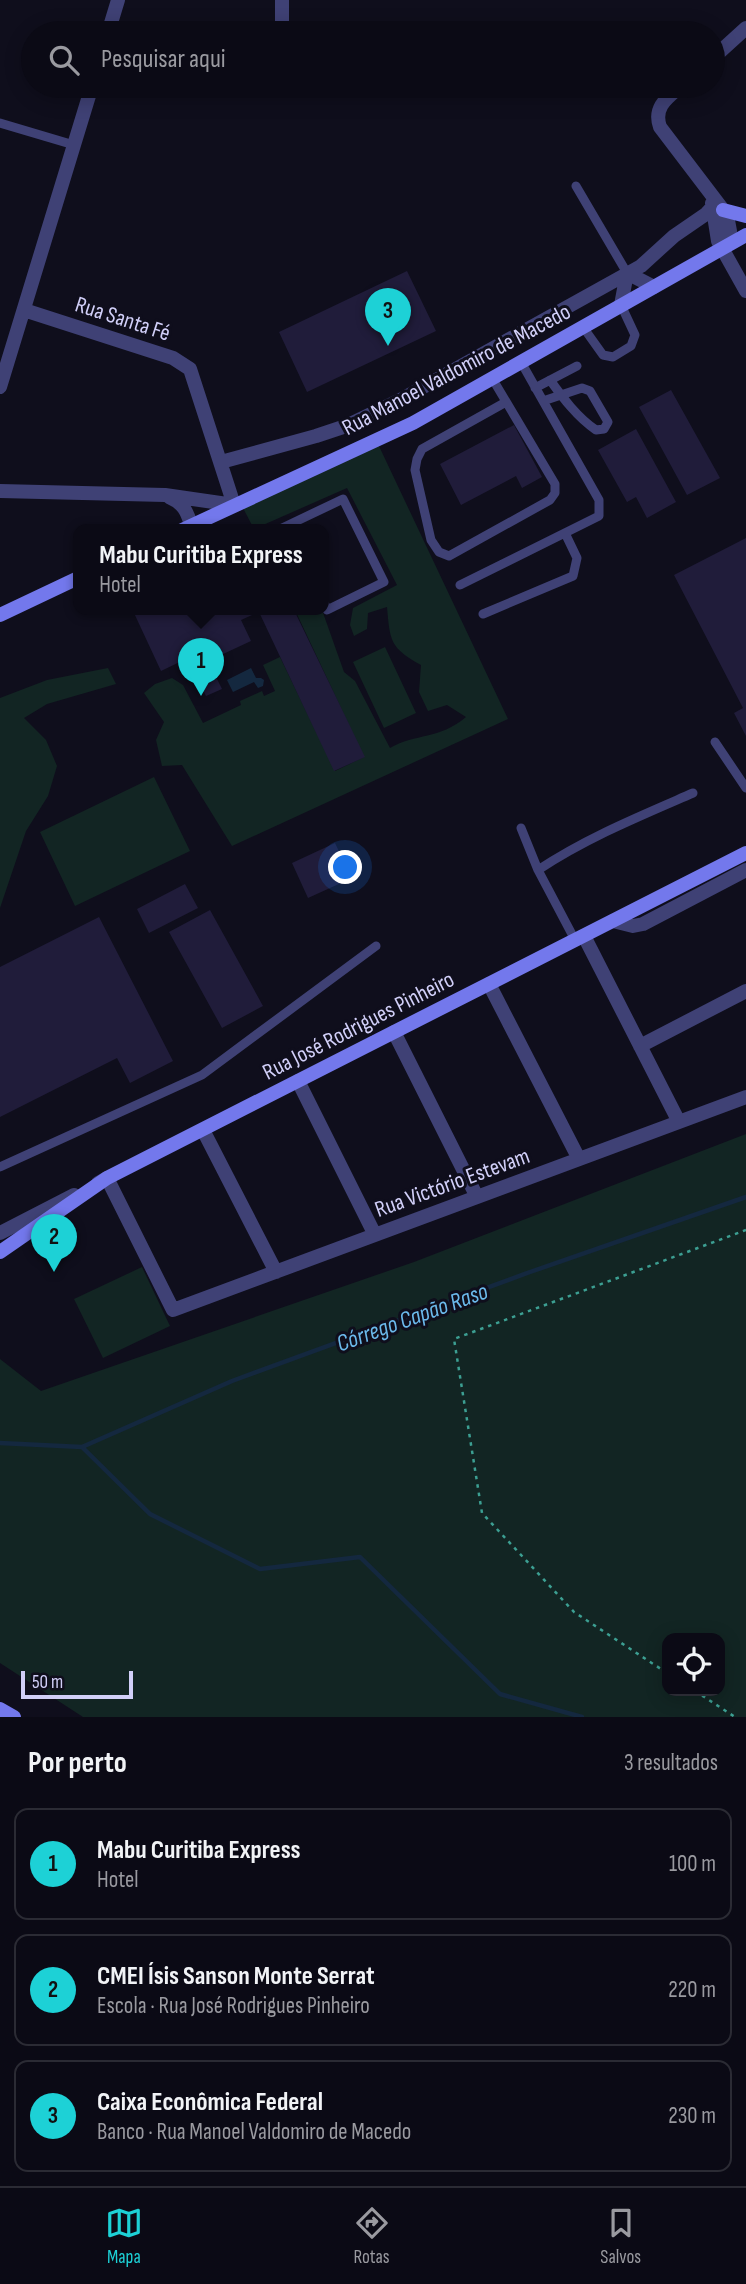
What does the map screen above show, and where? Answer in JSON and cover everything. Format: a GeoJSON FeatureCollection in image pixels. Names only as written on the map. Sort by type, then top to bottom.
{"type":"FeatureCollection","features":[{"type":"Feature","properties":{"kind":"main road"},"geometry":{"type":"LineString","coordinates":[[716,204],[746,216]]}},
{"type":"Feature","properties":{"kind":"main road","name":"Rua Manoel Valdomiro de Macedo"},"geometry":{"type":"LineString","coordinates":[[193,524],[413,423],[654,287],[720,242],[746,235]]}},
{"type":"Feature","properties":{"kind":"main road"},"geometry":{"type":"LineString","coordinates":[[0,615],[73,581]]}},
{"type":"Feature","properties":{"kind":"main road","name":"Rua José Rodrigues Pinheiro"},"geometry":{"type":"LineString","coordinates":[[0,1252],[107,1178],[746,853]]}},
{"type":"Feature","properties":{"kind":"main road"},"geometry":{"type":"LineString","coordinates":[[0,1709],[14,1717]]}},
{"type":"Feature","properties":{"kind":"street"},"geometry":{"type":"LineString","coordinates":[[112,21],[118,0]]}},
{"type":"Feature","properties":{"kind":"street"},"geometry":{"type":"LineString","coordinates":[[282,0],[282,21]]}},
{"type":"Feature","properties":{"kind":"street"},"geometry":{"type":"LineString","coordinates":[[725,47],[746,28]]}},
{"type":"Feature","properties":{"kind":"street"},"geometry":{"type":"LineString","coordinates":[[0,387],[88,98]]}},
{"type":"Feature","properties":{"kind":"street"},"geometry":{"type":"LineString","coordinates":[[667,98],[658,109],[660,127],[716,204],[730,232],[720,242]]}},
{"type":"Feature","properties":{"kind":"street"},"geometry":{"type":"LineString","coordinates":[[221,462],[316,436],[355,422],[400,400],[647,262],[674,236],[692,225],[716,204]]}},
{"type":"Feature","properties":{"kind":"street"},"geometry":{"type":"LineString","coordinates":[[692,225],[705,227],[720,242],[746,291]]}},
{"type":"Feature","properties":{"kind":"street"},"geometry":{"type":"LineString","coordinates":[[627,273],[654,287]]}},
{"type":"Feature","properties":{"kind":"street"},"geometry":{"type":"LineString","coordinates":[[621,305],[627,273]]}},
{"type":"Feature","properties":{"kind":"street","name":"Rua Santa Fé"},"geometry":{"type":"LineString","coordinates":[[24,310],[182,362],[190,369],[234,505]]}},
{"type":"Feature","properties":{"kind":"street"},"geometry":{"type":"LineString","coordinates":[[0,491],[165,495],[234,505]]}},
{"type":"Feature","properties":{"kind":"street"},"geometry":{"type":"LineString","coordinates":[[165,495],[182,504],[185,524]]}},
{"type":"Feature","properties":{"kind":"street"},"geometry":{"type":"LineString","coordinates":[[613,920],[633,926],[643,924],[746,870]]}},
{"type":"Feature","properties":{"kind":"street"},"geometry":{"type":"LineString","coordinates":[[579,938],[679,1122]]}},
{"type":"Feature","properties":{"kind":"street"},"geometry":{"type":"LineString","coordinates":[[489,984],[579,1159]]}},
{"type":"Feature","properties":{"kind":"street"},"geometry":{"type":"LineString","coordinates":[[640,1046],[746,991]]}},
{"type":"Feature","properties":{"kind":"street"},"geometry":{"type":"LineString","coordinates":[[394,1032],[477,1197]]}},
{"type":"Feature","properties":{"kind":"street"},"geometry":{"type":"LineString","coordinates":[[298,1081],[375,1235]]}},
{"type":"Feature","properties":{"kind":"street","name":"Rua Victório Estevam"},"geometry":{"type":"LineString","coordinates":[[107,1178],[173,1310],[746,1097]]}},
{"type":"Feature","properties":{"kind":"street"},"geometry":{"type":"LineString","coordinates":[[203,1130],[276,1272]]}},
{"type":"Feature","properties":{"kind":"street"},"geometry":{"type":"LineString","coordinates":[[0,1233],[107,1178]]}},
{"type":"Feature","properties":{"kind":"lane"},"geometry":{"type":"LineString","coordinates":[[0,123],[74,145]]}},
{"type":"Feature","properties":{"kind":"lane"},"geometry":{"type":"LineString","coordinates":[[576,186],[627,273]]}},
{"type":"Feature","properties":{"kind":"lane"},"geometry":{"type":"LineString","coordinates":[[583,327],[603,355],[613,357],[631,346],[635,335],[621,305]]}},
{"type":"Feature","properties":{"kind":"lane"},"geometry":{"type":"LineString","coordinates":[[460,585],[599,516],[599,500],[521,362]]}},
{"type":"Feature","properties":{"kind":"lane"},"geometry":{"type":"LineString","coordinates":[[535,388],[577,366]]}},
{"type":"Feature","properties":{"kind":"lane"},"geometry":{"type":"LineString","coordinates":[[492,378],[555,484],[555,493],[550,500],[449,556],[439,552],[431,540],[415,470],[417,459],[422,449],[506,402]]}},
{"type":"Feature","properties":{"kind":"lane"},"geometry":{"type":"LineString","coordinates":[[543,401],[561,395],[582,388],[590,391],[608,422],[604,429],[596,430],[585,423],[561,395],[550,380]]}},
{"type":"Feature","properties":{"kind":"lane"},"geometry":{"type":"LineString","coordinates":[[291,524],[343,499],[384,582],[329,609]]}},
{"type":"Feature","properties":{"kind":"lane"},"geometry":{"type":"LineString","coordinates":[[483,614],[573,576],[577,558],[565,533]]}},
{"type":"Feature","properties":{"kind":"lane"},"geometry":{"type":"LineString","coordinates":[[715,742],[746,788]]}},
{"type":"Feature","properties":{"kind":"lane"},"geometry":{"type":"LineString","coordinates":[[538,870],[635,818],[693,793]]}},
{"type":"Feature","properties":{"kind":"lane"},"geometry":{"type":"LineString","coordinates":[[521,828],[538,870],[579,938]]}},
{"type":"Feature","properties":{"kind":"lane"},"geometry":{"type":"LineString","coordinates":[[0,1167],[202,1075],[376,946]]}},
{"type":"Feature","properties":{"kind":"path"},"geometry":{"type":"LineString","coordinates":[[662,1670],[574,1612],[482,1513],[454,1339],[746,1230]]}},
{"type":"Feature","properties":{"kind":"path"},"geometry":{"type":"LineString","coordinates":[[703,1696],[735,1717]]}},
{"type":"Feature","properties":{"kind":"green space"},"geometry":{"type":"Polygon","coordinates":[[[378,444],[508,719],[232,846],[182,765],[162,766],[156,740],[164,722],[144,693],[155,684],[172,678],[183,685],[203,723],[241,705],[240,701],[262,691],[264,696],[275,691],[263,665],[280,657],[335,771],[364,757],[297,615],[324,615],[344,672],[355,681],[390,748],[437,733],[466,717],[447,705],[428,711],[419,692],[421,665],[397,648],[389,628],[387,607],[368,613],[367,629],[354,636],[350,625],[353,608],[397,585],[347,488],[265,524],[251,524],[243,508],[378,444]]]}},
{"type":"Feature","properties":{"kind":"green space"},"geometry":{"type":"Polygon","coordinates":[[[385,647],[416,713],[384,728],[353,662],[385,647]]]}},
{"type":"Feature","properties":{"kind":"green space"},"geometry":{"type":"Polygon","coordinates":[[[108,668],[116,684],[47,704],[24,718],[46,740],[57,766],[48,796],[26,831],[0,908],[0,698],[47,680],[108,668]]]}},
{"type":"Feature","properties":{"kind":"green space"},"geometry":{"type":"Polygon","coordinates":[[[154,777],[190,851],[75,906],[40,832],[154,777]]]}},
{"type":"Feature","properties":{"kind":"green space"},"geometry":{"type":"Polygon","coordinates":[[[746,1134],[746,1717],[83,1717],[0,1663],[0,1359],[41,1391],[414,1262],[746,1134]]]}},
{"type":"Feature","properties":{"kind":"green space"},"geometry":{"type":"Polygon","coordinates":[[[142,1267],[170,1326],[103,1358],[74,1299],[142,1267]]]}},
{"type":"Feature","properties":{"kind":"water"},"geometry":{"type":"Polygon","coordinates":[[[251,668],[256,678],[264,680],[263,686],[258,688],[254,682],[233,692],[227,680],[251,668]]]}},
{"type":"Feature","properties":{"kind":"building"},"geometry":{"type":"Polygon","coordinates":[[[407,271],[436,331],[307,392],[279,332],[407,271]]]}},
{"type":"Feature","properties":{"kind":"building"},"geometry":{"type":"Polygon","coordinates":[[[671,390],[720,478],[687,495],[639,407],[671,390]]]}},
{"type":"Feature","properties":{"kind":"building"},"geometry":{"type":"Polygon","coordinates":[[[514,425],[542,477],[522,488],[516,476],[461,505],[440,464],[514,425]]]}},
{"type":"Feature","properties":{"kind":"building"},"geometry":{"type":"Polygon","coordinates":[[[636,429],[676,502],[647,518],[636,497],[627,502],[598,450],[636,429]]]}},
{"type":"Feature","properties":{"kind":"building"},"geometry":{"type":"Polygon","coordinates":[[[746,538],[746,736],[734,713],[743,708],[674,575],[746,538]]]}},
{"type":"Feature","properties":{"kind":"building"},"geometry":{"type":"Polygon","coordinates":[[[135,615],[252,615],[241,620],[251,641],[193,668],[188,658],[161,671],[135,615]]]}},
{"type":"Feature","properties":{"kind":"building"},"geometry":{"type":"Polygon","coordinates":[[[260,615],[296,615],[365,757],[334,771],[260,615]]]}},
{"type":"Feature","properties":{"kind":"building"},"geometry":{"type":"Polygon","coordinates":[[[212,669],[222,689],[206,696],[196,676],[212,669]]]}},
{"type":"Feature","properties":{"kind":"building"},"geometry":{"type":"Polygon","coordinates":[[[335,843],[352,878],[308,898],[292,863],[335,843]]]}},
{"type":"Feature","properties":{"kind":"building"},"geometry":{"type":"Polygon","coordinates":[[[185,884],[198,908],[149,933],[137,909],[185,884]]]}},
{"type":"Feature","properties":{"kind":"building"},"geometry":{"type":"Polygon","coordinates":[[[210,910],[263,1006],[222,1028],[169,932],[210,910]]]}},
{"type":"Feature","properties":{"kind":"building"},"geometry":{"type":"Polygon","coordinates":[[[99,917],[173,1061],[130,1083],[117,1058],[0,1117],[0,967],[99,917]]]}},
{"type":"Feature","properties":{"kind":"waterway","name":"Córrego Capão Raso"},"geometry":{"type":"LineString","coordinates":[[0,1443],[82,1447],[232,1381],[530,1272],[746,1197]]}},
{"type":"Feature","properties":{"kind":"waterway"},"geometry":{"type":"LineString","coordinates":[[82,1447],[150,1514],[260,1569],[360,1557],[500,1694],[582,1717]]}},
{"type":"Feature","properties":{"kind":"place","name":"Caixa Econômica Federal"},"geometry":{"type":"Point","coordinates":[388,346]}},
{"type":"Feature","properties":{"kind":"place","name":"Mabu Curitiba Express"},"geometry":{"type":"Point","coordinates":[201,696]}},
{"type":"Feature","properties":{"kind":"place","name":"CMEI Ísis Sanson Monte Serrat"},"geometry":{"type":"Point","coordinates":[54,1272]}}]}
